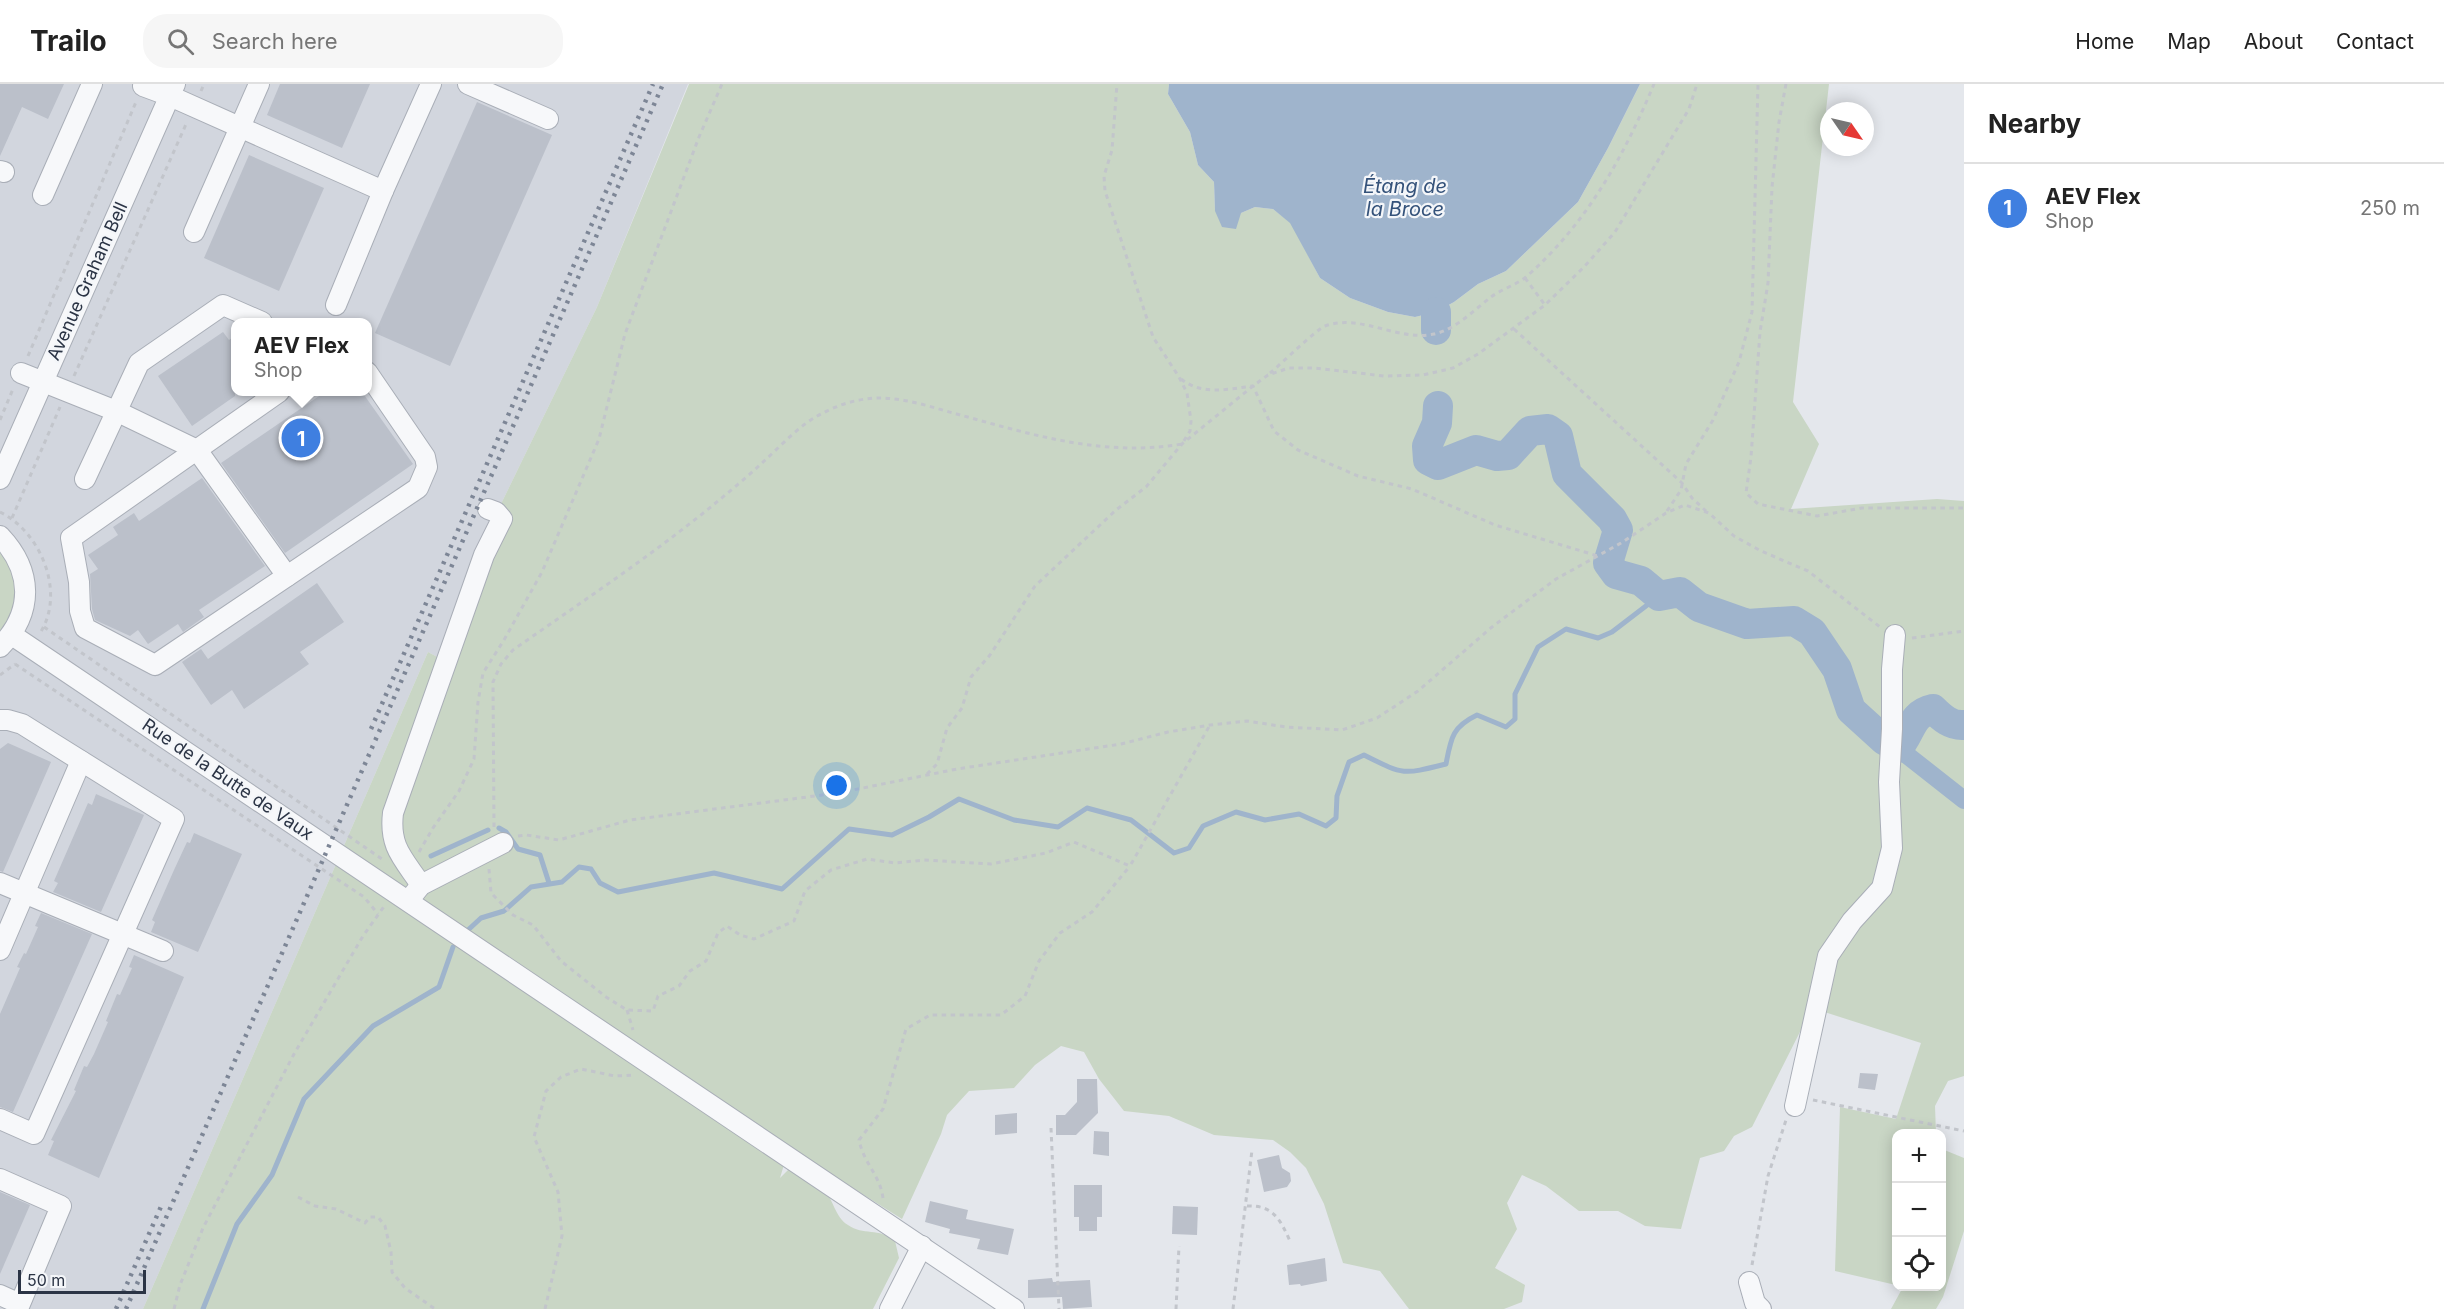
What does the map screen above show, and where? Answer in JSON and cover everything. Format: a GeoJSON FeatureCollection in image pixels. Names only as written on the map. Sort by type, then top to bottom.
{"type":"FeatureCollection","features":[{"type":"Feature","properties":{"kind":"street"},"geometry":{"type":"LineString","coordinates":[[43,195],[92,84]]}},
{"type":"Feature","properties":{"kind":"street"},"geometry":{"type":"LineString","coordinates":[[194,232],[259,84]]}},
{"type":"Feature","properties":{"kind":"street"},"geometry":{"type":"LineString","coordinates":[[336,304],[431,84]]}},
{"type":"Feature","properties":{"kind":"street"},"geometry":{"type":"LineString","coordinates":[[468,84],[548,119]]}},
{"type":"Feature","properties":{"kind":"street"},"geometry":{"type":"LineString","coordinates":[[143,86],[172,90],[194,106],[383,191]]}},
{"type":"Feature","properties":{"kind":"street","name":"Avenue Graham Bell"},"geometry":{"type":"LineString","coordinates":[[0,479],[172,90]]}},
{"type":"Feature","properties":{"kind":"street"},"geometry":{"type":"LineString","coordinates":[[85,479],[139,363],[222,305],[253,318]]}},
{"type":"Feature","properties":{"kind":"street"},"geometry":{"type":"LineString","coordinates":[[21,373],[116,411],[197,450],[287,576]]}},
{"type":"Feature","properties":{"kind":"street"},"geometry":{"type":"LineString","coordinates":[[273,396],[71,538],[79,582],[80,611],[86,628],[155,665],[418,488],[427,467],[425,457],[372,379]]}},
{"type":"Feature","properties":{"kind":"street"},"geometry":{"type":"LineString","coordinates":[[488,508],[502,519],[484,555],[393,813],[391,830],[407,885],[503,844]]}},
{"type":"Feature","properties":{"kind":"street"},"geometry":{"type":"LineString","coordinates":[[0,536],[14,552],[23,572],[26,594],[22,615],[6,641]]}},
{"type":"Feature","properties":{"kind":"street"},"geometry":{"type":"LineString","coordinates":[[1795,1106],[1828,956],[1852,921],[1882,888],[1892,848],[1889,782],[1895,635]]}},
{"type":"Feature","properties":{"kind":"street","name":"Rue de la Butte de Vaux"},"geometry":{"type":"LineString","coordinates":[[6,641],[407,885],[444,924],[1014,1309]]}},
{"type":"Feature","properties":{"kind":"street"},"geometry":{"type":"LineString","coordinates":[[0,720],[22,724],[174,819],[34,1134],[0,1119]]}},
{"type":"Feature","properties":{"kind":"street"},"geometry":{"type":"LineString","coordinates":[[0,950],[81,761]]}},
{"type":"Feature","properties":{"kind":"street"},"geometry":{"type":"LineString","coordinates":[[0,883],[163,951]]}},
{"type":"Feature","properties":{"kind":"street"},"geometry":{"type":"LineString","coordinates":[[0,1179],[61,1206],[20,1304],[0,1295]]}},
{"type":"Feature","properties":{"kind":"street"},"geometry":{"type":"LineString","coordinates":[[890,1309],[922,1246]]}},
{"type":"Feature","properties":{"kind":"street"},"geometry":{"type":"LineString","coordinates":[[1749,1282],[1755,1303],[1761,1309]]}},
{"type":"Feature","properties":{"kind":"path"},"geometry":{"type":"LineString","coordinates":[[12,518],[204,84]]}},
{"type":"Feature","properties":{"kind":"path"},"geometry":{"type":"LineString","coordinates":[[174,1309],[180,1285],[203,1228],[294,1054],[363,936],[378,914],[407,885],[433,828],[459,791],[474,759],[478,702],[483,673],[542,572],[599,440],[625,334],[722,84]]}},
{"type":"Feature","properties":{"kind":"path"},"geometry":{"type":"LineString","coordinates":[[926,775],[937,764],[947,728],[962,708],[971,678],[990,655],[1035,586],[1116,510],[1146,487],[1190,431],[1189,403],[1179,377],[1153,337],[1105,191],[1104,176],[1112,150],[1118,84]]}},
{"type":"Feature","properties":{"kind":"path"},"geometry":{"type":"LineString","coordinates":[[503,844],[493,837],[495,808],[493,681],[501,664],[513,650],[623,575],[682,530],[744,480],[795,432],[822,413],[853,401],[880,398],[905,400],[1046,438],[1081,445],[1148,449],[1182,444],[1268,375],[1324,326],[1353,323],[1402,333],[1431,335],[1445,331],[1500,290],[1524,278],[1582,219],[1611,175],[1654,84]]}},
{"type":"Feature","properties":{"kind":"path"},"geometry":{"type":"LineString","coordinates":[[1268,375],[1289,368],[1315,368],[1384,376],[1423,375],[1453,368],[1478,354],[1545,305],[1584,267],[1615,232],[1689,109],[1697,84]]}},
{"type":"Feature","properties":{"kind":"path"},"geometry":{"type":"LineString","coordinates":[[1666,513],[1682,490],[1686,464],[1713,420],[1739,362],[1752,312],[1758,84]]}},
{"type":"Feature","properties":{"kind":"path"},"geometry":{"type":"LineString","coordinates":[[1786,84],[1779,122],[1772,187],[1768,283],[1760,332],[1751,457],[1746,493],[1758,504],[1817,516],[1862,508],[1964,508]]}},
{"type":"Feature","properties":{"kind":"path"},"geometry":{"type":"LineString","coordinates":[[0,420],[143,86]]}},
{"type":"Feature","properties":{"kind":"path"},"geometry":{"type":"LineString","coordinates":[[1524,278],[1545,305]]}},
{"type":"Feature","properties":{"kind":"path"},"geometry":{"type":"LineString","coordinates":[[1514,329],[1683,483],[1692,498],[1734,536],[1761,551],[1808,571],[1876,624],[1895,635],[1916,638],[1964,631]]}},
{"type":"Feature","properties":{"kind":"path"},"geometry":{"type":"LineString","coordinates":[[1179,377],[1191,387],[1212,391],[1253,386]]}},
{"type":"Feature","properties":{"kind":"path"},"geometry":{"type":"LineString","coordinates":[[1253,386],[1274,431],[1298,450],[1358,477],[1412,489],[1495,525],[1598,556]]}},
{"type":"Feature","properties":{"kind":"path"},"geometry":{"type":"LineString","coordinates":[[503,844],[526,835],[559,840],[630,820],[838,794],[926,775],[1120,744],[1168,732],[1210,725],[1247,721],[1286,727],[1342,730],[1377,718],[1418,692],[1492,627],[1556,579],[1603,554],[1666,513],[1685,505],[1707,513]]}},
{"type":"Feature","properties":{"kind":"path"},"geometry":{"type":"LineString","coordinates":[[44,627],[407,885]]}},
{"type":"Feature","properties":{"kind":"path"},"geometry":{"type":"LineString","coordinates":[[15,664],[364,897],[378,914]]}},
{"type":"Feature","properties":{"kind":"path"},"geometry":{"type":"LineString","coordinates":[[875,1214],[883,1200],[881,1184],[862,1156],[859,1140],[883,1109],[906,1029],[930,1015],[1001,1015],[1025,996],[1039,961],[1060,933],[1092,912],[1130,866],[1210,725]]}},
{"type":"Feature","properties":{"kind":"path"},"geometry":{"type":"LineString","coordinates":[[503,844],[491,893],[513,915],[533,925],[561,961],[606,997],[627,1010],[653,1011],[658,996],[679,986],[690,970],[706,961],[718,933],[727,926],[740,935],[754,939],[794,921],[805,891],[831,870],[840,867],[867,859],[895,863],[924,860],[991,864],[1046,853],[1074,842],[1130,866]]}},
{"type":"Feature","properties":{"kind":"path"},"geometry":{"type":"LineString","coordinates":[[545,1309],[562,1236],[558,1192],[534,1137],[546,1091],[561,1077],[581,1069],[615,1076],[636,1074],[653,1066]]}},
{"type":"Feature","properties":{"kind":"path"},"geometry":{"type":"LineString","coordinates":[[1749,1282],[1768,1176],[1783,1124],[1795,1106],[1808,1099],[1822,1100],[1964,1131]]}},
{"type":"Feature","properties":{"kind":"path"},"geometry":{"type":"LineString","coordinates":[[1051,1128],[1059,1309]]}},
{"type":"Feature","properties":{"kind":"path"},"geometry":{"type":"LineString","coordinates":[[1233,1309],[1252,1150]]}},
{"type":"Feature","properties":{"kind":"path"},"geometry":{"type":"LineString","coordinates":[[298,1197],[315,1206],[336,1209],[365,1223],[370,1217],[378,1217],[386,1226],[392,1272],[405,1288],[435,1309]]}},
{"type":"Feature","properties":{"kind":"path"},"geometry":{"type":"LineString","coordinates":[[1246,1206],[1260,1206],[1280,1219],[1290,1241]]}},
{"type":"Feature","properties":{"kind":"path"},"geometry":{"type":"LineString","coordinates":[[1176,1309],[1179,1246]]}},
{"type":"Feature","properties":{"kind":"shaded area"},"geometry":{"type":"Polygon","coordinates":[[[0,84],[688,84],[597,307],[480,547],[441,659],[428,652],[143,1309],[0,1309],[0,84]]]}},
{"type":"Feature","properties":{"kind":"green space"},"geometry":{"type":"Polygon","coordinates":[[[689,84],[1169,84],[1168,94],[1190,132],[1198,165],[1214,182],[1215,211],[1241,213],[1255,207],[1273,209],[1291,223],[1320,278],[1350,298],[1388,312],[1415,317],[1436,312],[1478,284],[1506,271],[1578,202],[1640,84],[1829,84],[1827,102],[1820,102],[1821,156],[1793,402],[1819,444],[1791,509],[1937,499],[1964,501],[1964,1076],[1948,1081],[1935,1106],[1936,1129],[1892,1129],[1892,1284],[1835,1271],[1840,1107],[1896,1119],[1921,1043],[1812,1008],[1752,1127],[1734,1136],[1724,1151],[1700,1158],[1681,1229],[1645,1226],[1618,1211],[1579,1211],[1546,1186],[1522,1175],[1507,1203],[1517,1229],[1495,1268],[1525,1285],[1522,1302],[1504,1309],[1409,1309],[1380,1271],[1343,1263],[1324,1204],[1306,1168],[1290,1152],[1273,1140],[1214,1135],[1169,1116],[1124,1111],[1099,1079],[1084,1052],[1061,1046],[1035,1065],[1014,1088],[969,1091],[947,1115],[941,1134],[902,1219],[789,1148],[780,1178],[791,1167],[825,1191],[840,1218],[848,1225],[859,1230],[883,1234],[895,1241],[899,1258],[873,1309],[143,1309],[428,652],[441,659],[480,547],[597,307],[689,84]]]}},
{"type":"Feature","properties":{"kind":"green space"},"geometry":{"type":"Polygon","coordinates":[[[0,552],[12,574],[16,593],[11,613],[0,635],[0,552]]]}},
{"type":"Feature","properties":{"kind":"green space"},"geometry":{"type":"Polygon","coordinates":[[[1946,1151],[1964,1158],[1964,1231],[1946,1288],[1946,1151]]]}},
{"type":"Feature","properties":{"kind":"green space"},"geometry":{"type":"Polygon","coordinates":[[[1901,1291],[1945,1291],[1936,1309],[1891,1309],[1901,1291]]]}},
{"type":"Feature","properties":{"kind":"water","name":"Étang de la Broce"},"geometry":{"type":"Polygon","coordinates":[[[1169,84],[1640,84],[1578,202],[1506,271],[1478,284],[1436,312],[1415,317],[1388,312],[1350,298],[1320,278],[1290,223],[1273,209],[1255,207],[1241,213],[1236,229],[1222,227],[1215,211],[1214,182],[1198,165],[1190,132],[1168,94],[1169,84]]]}},
{"type":"Feature","properties":{"kind":"building"},"geometry":{"type":"Polygon","coordinates":[[[0,84],[64,84],[48,119],[22,107],[0,156],[0,84]]]}},
{"type":"Feature","properties":{"kind":"building"},"geometry":{"type":"Polygon","coordinates":[[[280,84],[370,84],[342,148],[267,115],[280,84]]]}},
{"type":"Feature","properties":{"kind":"building"},"geometry":{"type":"Polygon","coordinates":[[[477,102],[552,135],[450,366],[375,333],[477,102]]]}},
{"type":"Feature","properties":{"kind":"building"},"geometry":{"type":"Polygon","coordinates":[[[249,155],[324,188],[279,291],[204,258],[249,155]]]}},
{"type":"Feature","properties":{"kind":"building"},"geometry":{"type":"Polygon","coordinates":[[[223,332],[229,340],[231,339],[231,396],[235,396],[192,426],[158,376],[223,332]]]}},
{"type":"Feature","properties":{"kind":"building"},"geometry":{"type":"Polygon","coordinates":[[[319,396],[365,396],[413,464],[285,553],[221,463],[319,396]]]}},
{"type":"Feature","properties":{"kind":"building"},"geometry":{"type":"Polygon","coordinates":[[[202,478],[265,566],[199,610],[204,617],[183,632],[178,624],[148,644],[138,630],[130,636],[95,620],[90,574],[98,569],[88,555],[118,535],[113,527],[134,513],[139,521],[202,478]]]}},
{"type":"Feature","properties":{"kind":"building"},"geometry":{"type":"Polygon","coordinates":[[[317,583],[344,622],[300,652],[309,664],[244,709],[232,690],[211,705],[182,662],[201,649],[208,659],[317,583]]]}},
{"type":"Feature","properties":{"kind":"building"},"geometry":{"type":"Polygon","coordinates":[[[8,743],[51,762],[3,872],[0,871],[0,749],[8,743]]]}},
{"type":"Feature","properties":{"kind":"building"},"geometry":{"type":"Polygon","coordinates":[[[96,794],[144,815],[101,912],[53,892],[58,883],[54,881],[88,803],[92,805],[96,794]]]}},
{"type":"Feature","properties":{"kind":"building"},"geometry":{"type":"Polygon","coordinates":[[[194,833],[242,854],[198,952],[151,932],[155,922],[152,920],[187,842],[190,843],[194,833]]]}},
{"type":"Feature","properties":{"kind":"building"},"geometry":{"type":"Polygon","coordinates":[[[41,913],[92,934],[13,1112],[0,1107],[0,1014],[20,968],[17,967],[24,953],[26,954],[38,927],[35,926],[41,913]]]}},
{"type":"Feature","properties":{"kind":"building"},"geometry":{"type":"Polygon","coordinates":[[[134,955],[184,977],[99,1178],[48,1155],[54,1141],[51,1140],[76,1091],[74,1090],[84,1066],[87,1067],[94,1054],[117,994],[120,995],[132,968],[129,967],[134,955]]]}},
{"type":"Feature","properties":{"kind":"building"},"geometry":{"type":"Polygon","coordinates":[[[1860,1073],[1878,1074],[1875,1090],[1858,1088],[1860,1073]]]}},
{"type":"Feature","properties":{"kind":"building"},"geometry":{"type":"Polygon","coordinates":[[[1077,1079],[1097,1079],[1098,1113],[1076,1135],[1056,1135],[1056,1115],[1065,1115],[1077,1102],[1077,1079]]]}},
{"type":"Feature","properties":{"kind":"building"},"geometry":{"type":"Polygon","coordinates":[[[1017,1113],[1017,1133],[995,1135],[995,1115],[1017,1113]]]}},
{"type":"Feature","properties":{"kind":"building"},"geometry":{"type":"Polygon","coordinates":[[[1094,1131],[1109,1132],[1109,1156],[1093,1154],[1094,1131]]]}},
{"type":"Feature","properties":{"kind":"building"},"geometry":{"type":"Polygon","coordinates":[[[1279,1155],[1282,1168],[1290,1173],[1291,1181],[1287,1187],[1264,1192],[1257,1160],[1279,1155]]]}},
{"type":"Feature","properties":{"kind":"building"},"geometry":{"type":"Polygon","coordinates":[[[1074,1185],[1102,1185],[1102,1217],[1097,1217],[1097,1231],[1079,1231],[1079,1217],[1074,1217],[1074,1185]]]}},
{"type":"Feature","properties":{"kind":"building"},"geometry":{"type":"Polygon","coordinates":[[[0,1192],[30,1205],[0,1274],[0,1192]]]}},
{"type":"Feature","properties":{"kind":"building"},"geometry":{"type":"Polygon","coordinates":[[[930,1201],[968,1210],[966,1219],[1014,1229],[1008,1255],[977,1249],[980,1239],[949,1233],[950,1229],[925,1222],[930,1201]]]}},
{"type":"Feature","properties":{"kind":"building"},"geometry":{"type":"Polygon","coordinates":[[[1173,1206],[1198,1207],[1197,1235],[1172,1234],[1173,1206]]]}},
{"type":"Feature","properties":{"kind":"building"},"geometry":{"type":"Polygon","coordinates":[[[1325,1258],[1327,1281],[1301,1286],[1300,1284],[1289,1285],[1287,1265],[1325,1258]]]}},
{"type":"Feature","properties":{"kind":"building"},"geometry":{"type":"Polygon","coordinates":[[[1052,1278],[1053,1282],[1090,1280],[1092,1307],[1063,1309],[1062,1297],[1028,1298],[1028,1280],[1052,1278]]]}},
{"type":"Feature","properties":{"kind":"waterway"},"geometry":{"type":"LineString","coordinates":[[1436,312],[1436,330]]}},
{"type":"Feature","properties":{"kind":"waterway"},"geometry":{"type":"LineString","coordinates":[[1438,406],[1437,423],[1427,446],[1428,460],[1438,465],[1476,450],[1497,456],[1508,455],[1530,431],[1548,429],[1558,436],[1567,474],[1612,519],[1618,530],[1608,563],[1616,574],[1641,581],[1659,596],[1680,592],[1699,607],[1747,624],[1794,621],[1812,632],[1837,669],[1851,710],[1884,740],[1898,748],[1920,715],[1933,709],[1951,723],[1964,725]]}},
{"type":"Feature","properties":{"kind":"waterway"},"geometry":{"type":"LineString","coordinates":[[468,930],[481,918],[504,911],[531,887],[562,882],[579,867],[591,869],[600,883],[618,892],[714,873],[782,889],[849,829],[892,835],[959,799],[1014,820],[1058,827],[1087,808],[1131,820],[1174,853],[1189,848],[1203,826],[1236,812],[1265,820],[1299,814],[1326,826],[1336,818],[1337,796],[1349,762],[1364,755],[1396,770],[1404,771],[1446,764],[1454,734],[1469,719],[1477,715],[1506,727],[1515,719],[1515,694],[1538,647],[1566,629],[1598,638],[1612,632],[1659,596]]}},
{"type":"Feature","properties":{"kind":"waterway"},"geometry":{"type":"LineString","coordinates":[[1898,748],[1964,800]]}},
{"type":"Feature","properties":{"kind":"waterway"},"geometry":{"type":"LineString","coordinates":[[499,828],[506,832],[518,849],[540,855],[549,883]]}},
{"type":"Feature","properties":{"kind":"waterway"},"geometry":{"type":"LineString","coordinates":[[431,856],[488,830]]}},
{"type":"Feature","properties":{"kind":"waterway"},"geometry":{"type":"LineString","coordinates":[[203,1309],[237,1224],[272,1175],[304,1099],[373,1026],[439,987],[453,947]]}},
{"type":"Feature","properties":{"kind":"railway"},"geometry":{"type":"LineString","coordinates":[[371,729],[653,84]]}},
{"type":"Feature","properties":{"kind":"railway"},"geometry":{"type":"LineString","coordinates":[[126,1309],[663,84]]}},
{"type":"Feature","properties":{"kind":"railway"},"geometry":{"type":"LineString","coordinates":[[116,1309],[163,1202]]}},
{"type":"Feature","properties":{"kind":"place","name":"AEV Flex"},"geometry":{"type":"Point","coordinates":[301,438]}}]}
